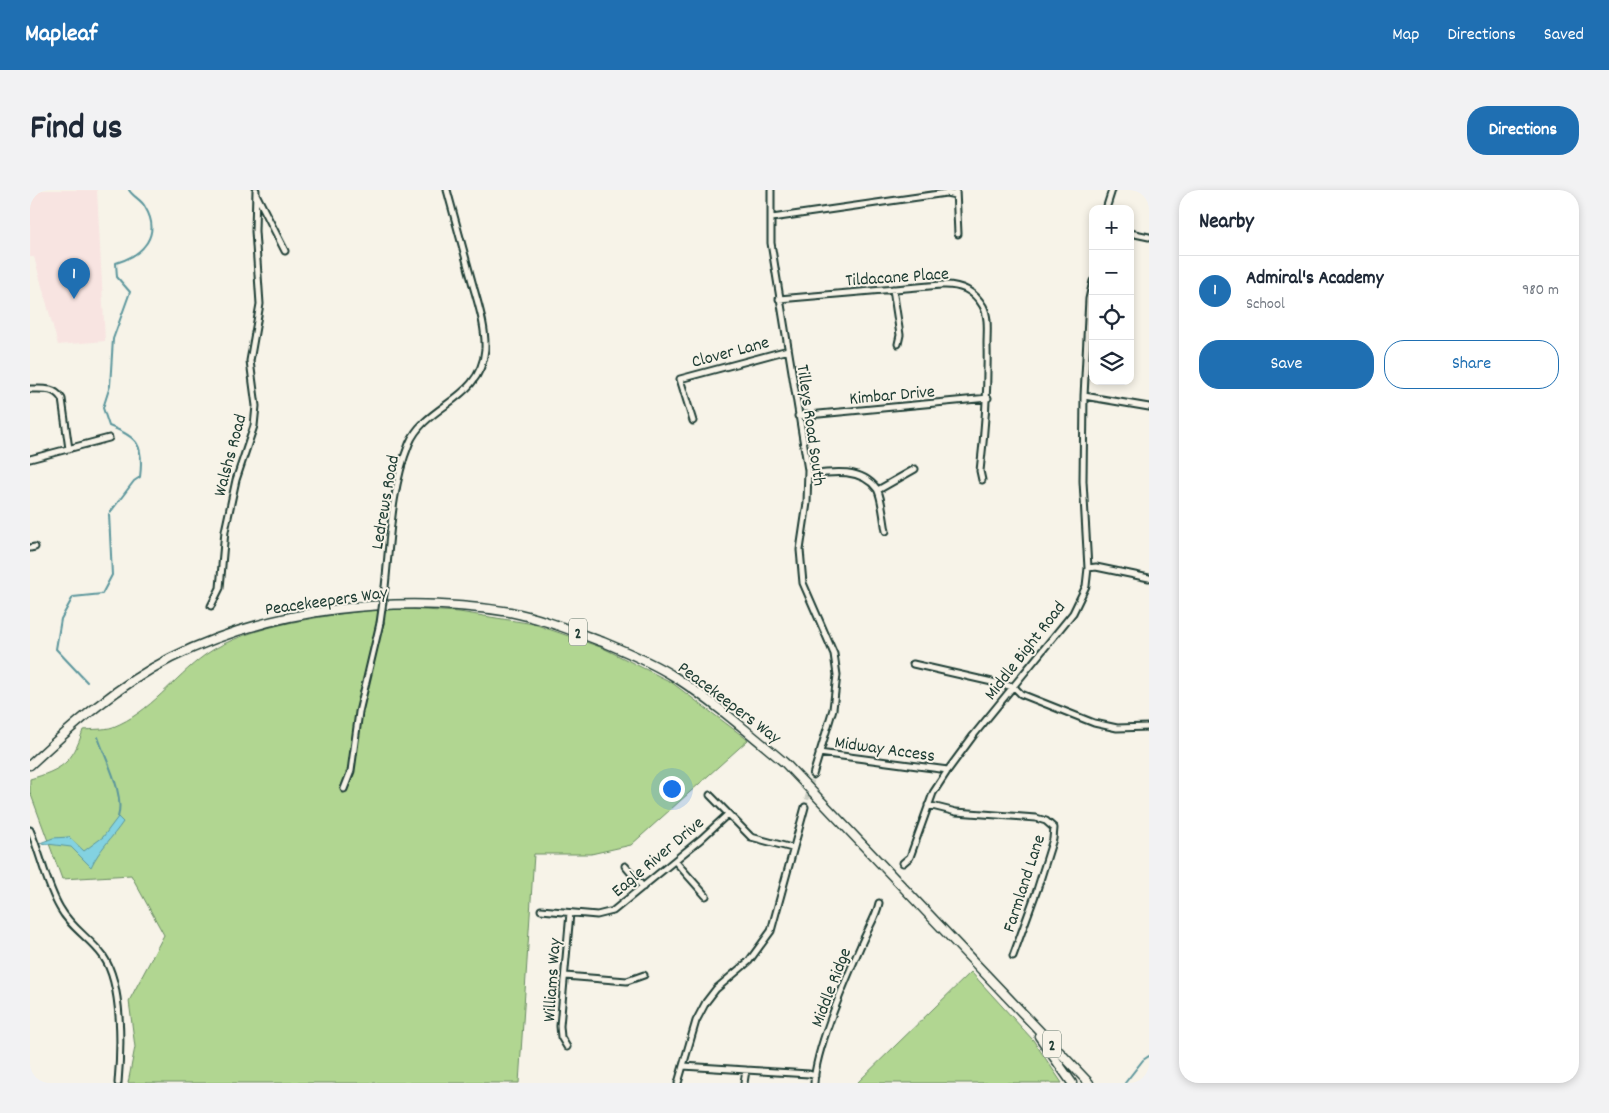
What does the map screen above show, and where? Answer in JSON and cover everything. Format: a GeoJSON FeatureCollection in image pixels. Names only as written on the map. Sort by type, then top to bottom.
{"type":"FeatureCollection","features":[{"type":"Feature","properties":{"kind":"highway","name":"Peacekeepers Way"},"geometry":{"type":"LineString","coordinates":[[30,765],[69,729],[113,694],[171,658],[241,629],[314,613],[383,604],[450,605],[512,613],[575,632],[623,650],[674,676],[729,716],[785,763],[1090,1083]]}},
{"type":"Feature","properties":{"kind":"highway"},"geometry":{"type":"LineString","coordinates":[[1025,1016],[1072,1083]]}},
{"type":"Feature","properties":{"kind":"street","name":"Ledrews Road"},"geometry":{"type":"LineString","coordinates":[[344,789],[351,771],[359,712],[380,623],[386,562],[399,479],[409,442],[424,424],[464,392],[473,382],[481,366],[484,349],[484,326],[447,190]]}},
{"type":"Feature","properties":{"kind":"street","name":"Tilleys Road South"},"geometry":{"type":"LineString","coordinates":[[771,190],[771,243],[808,475],[807,502],[800,550],[802,583],[834,654],[837,675],[833,709],[813,775]]}},
{"type":"Feature","properties":{"kind":"street"},"geometry":{"type":"LineString","coordinates":[[1107,205],[1112,190]]}},
{"type":"Feature","properties":{"kind":"street"},"geometry":{"type":"LineString","coordinates":[[256,192],[285,251]]}},
{"type":"Feature","properties":{"kind":"street","name":"Walshs Road"},"geometry":{"type":"LineString","coordinates":[[210,606],[220,588],[225,531],[236,480],[254,426],[255,412],[250,361],[260,304],[255,231],[256,192]]}},
{"type":"Feature","properties":{"kind":"street"},"geometry":{"type":"LineString","coordinates":[[772,218],[956,192],[958,234]]}},
{"type":"Feature","properties":{"kind":"street"},"geometry":{"type":"LineString","coordinates":[[1134,234],[1149,237]]}},
{"type":"Feature","properties":{"kind":"street","name":"Tildacane Place"},"geometry":{"type":"LineString","coordinates":[[779,299],[956,285],[969,290],[977,298],[986,316],[988,398],[980,472],[982,480]]}},
{"type":"Feature","properties":{"kind":"street"},"geometry":{"type":"LineString","coordinates":[[893,289],[900,335],[898,344]]}},
{"type":"Feature","properties":{"kind":"street","name":"Middle Bight Road"},"geometry":{"type":"LineString","coordinates":[[903,863],[910,857],[928,805],[948,770],[1041,650],[1073,613],[1086,586],[1088,568],[1083,481],[1084,396],[1090,295]]}},
{"type":"Feature","properties":{"kind":"street","name":"Clover Lane"},"geometry":{"type":"LineString","coordinates":[[693,420],[680,379],[788,350]]}},
{"type":"Feature","properties":{"kind":"street"},"geometry":{"type":"LineString","coordinates":[[30,390],[50,389],[58,392],[62,399],[68,449]]}},
{"type":"Feature","properties":{"kind":"street"},"geometry":{"type":"LineString","coordinates":[[1084,396],[1149,407]]}},
{"type":"Feature","properties":{"kind":"street","name":"Kimbar Drive"},"geometry":{"type":"LineString","coordinates":[[798,416],[988,398]]}},
{"type":"Feature","properties":{"kind":"street"},"geometry":{"type":"LineString","coordinates":[[30,459],[109,438]]}},
{"type":"Feature","properties":{"kind":"street"},"geometry":{"type":"LineString","coordinates":[[878,490],[915,469]]}},
{"type":"Feature","properties":{"kind":"street"},"geometry":{"type":"LineString","coordinates":[[808,475],[849,472],[864,478],[878,490],[886,532]]}},
{"type":"Feature","properties":{"kind":"street"},"geometry":{"type":"LineString","coordinates":[[1088,568],[1096,567],[1149,578]]}},
{"type":"Feature","properties":{"kind":"street"},"geometry":{"type":"LineString","coordinates":[[913,664],[1014,687],[1021,694],[1094,723],[1117,728],[1149,727]]}},
{"type":"Feature","properties":{"kind":"street","name":"Midway Access"},"geometry":{"type":"LineString","coordinates":[[819,753],[948,770]]}},
{"type":"Feature","properties":{"kind":"street"},"geometry":{"type":"LineString","coordinates":[[710,795],[755,839],[792,848]]}},
{"type":"Feature","properties":{"kind":"street","name":"Farmland Lane"},"geometry":{"type":"LineString","coordinates":[[928,805],[956,812],[1036,818],[1046,821],[1054,828],[1054,839],[1038,890],[1013,956]]}},
{"type":"Feature","properties":{"kind":"street"},"geometry":{"type":"LineString","coordinates":[[678,1083],[696,1021],[706,1002],[716,989],[749,961],[771,931],[792,848],[805,807]]}},
{"type":"Feature","properties":{"kind":"street","name":"Eagle River Drive"},"geometry":{"type":"LineString","coordinates":[[541,910],[597,915],[610,912],[675,861],[728,814]]}},
{"type":"Feature","properties":{"kind":"street"},"geometry":{"type":"LineString","coordinates":[[30,830],[59,907],[72,927],[96,947],[104,958],[110,974],[121,1031],[118,1083]]}},
{"type":"Feature","properties":{"kind":"street"},"geometry":{"type":"LineString","coordinates":[[675,861],[706,896]]}},
{"type":"Feature","properties":{"kind":"street"},"geometry":{"type":"LineString","coordinates":[[625,866],[643,887]]}},
{"type":"Feature","properties":{"kind":"street","name":"Middle Ridge"},"geometry":{"type":"LineString","coordinates":[[814,1083],[827,1034],[861,944],[876,916],[879,903]]}},
{"type":"Feature","properties":{"kind":"street","name":"Williams Way"},"geometry":{"type":"LineString","coordinates":[[567,1047],[560,1030],[570,913]]}},
{"type":"Feature","properties":{"kind":"street"},"geometry":{"type":"LineString","coordinates":[[565,976],[627,981],[644,974]]}},
{"type":"Feature","properties":{"kind":"street"},"geometry":{"type":"LineString","coordinates":[[683,1066],[809,1074],[815,1076]]}},
{"type":"Feature","properties":{"kind":"street"},"geometry":{"type":"LineString","coordinates":[[744,1083],[746,1070]]}},
{"type":"Feature","properties":{"kind":"shaded area"},"geometry":{"type":"Polygon","coordinates":[[[30,190],[97,190],[105,341],[58,345],[34,257],[30,257],[30,190]]]}},
{"type":"Feature","properties":{"kind":"green space"},"geometry":{"type":"Polygon","coordinates":[[[388,608],[459,612],[534,624],[603,648],[671,682],[748,740],[631,845],[591,854],[534,854],[519,1083],[128,1083],[135,1047],[129,1001],[164,935],[131,875],[62,879],[30,792],[30,779],[50,772],[64,764],[75,750],[83,730],[109,728],[127,721],[150,704],[193,664],[224,644],[245,635],[293,622],[388,608]]]}},
{"type":"Feature","properties":{"kind":"green space"},"geometry":{"type":"Polygon","coordinates":[[[971,972],[1033,1040],[1062,1083],[857,1083],[971,972]]]}},
{"type":"Feature","properties":{"kind":"water"},"geometry":{"type":"Polygon","coordinates":[[[118,817],[123,822],[91,867],[71,847],[40,843],[53,838],[69,837],[84,851],[103,837],[118,817]]]}},
{"type":"Feature","properties":{"kind":"waterway"},"geometry":{"type":"LineString","coordinates":[[87,682],[56,649],[61,619],[73,597],[102,594],[112,575],[109,514],[134,481],[140,477],[141,466],[140,450],[137,444],[127,434],[109,426],[103,408],[110,386],[113,339],[130,292],[117,277],[116,263],[142,249],[150,235],[150,217],[144,205],[129,190]]}},
{"type":"Feature","properties":{"kind":"waterway"},"geometry":{"type":"LineString","coordinates":[[98,737],[117,788],[119,798],[118,817]]}},
{"type":"Feature","properties":{"kind":"waterway"},"geometry":{"type":"LineString","coordinates":[[1125,1083],[1143,1060],[1149,1056]]}},
{"type":"Feature","properties":{"kind":"tunnel"},"geometry":{"type":"LineString","coordinates":[[805,807],[813,775]]}},
{"type":"Feature","properties":{"kind":"place","name":"Admiral's Academy"},"geometry":{"type":"Point","coordinates":[74,299]}}]}
